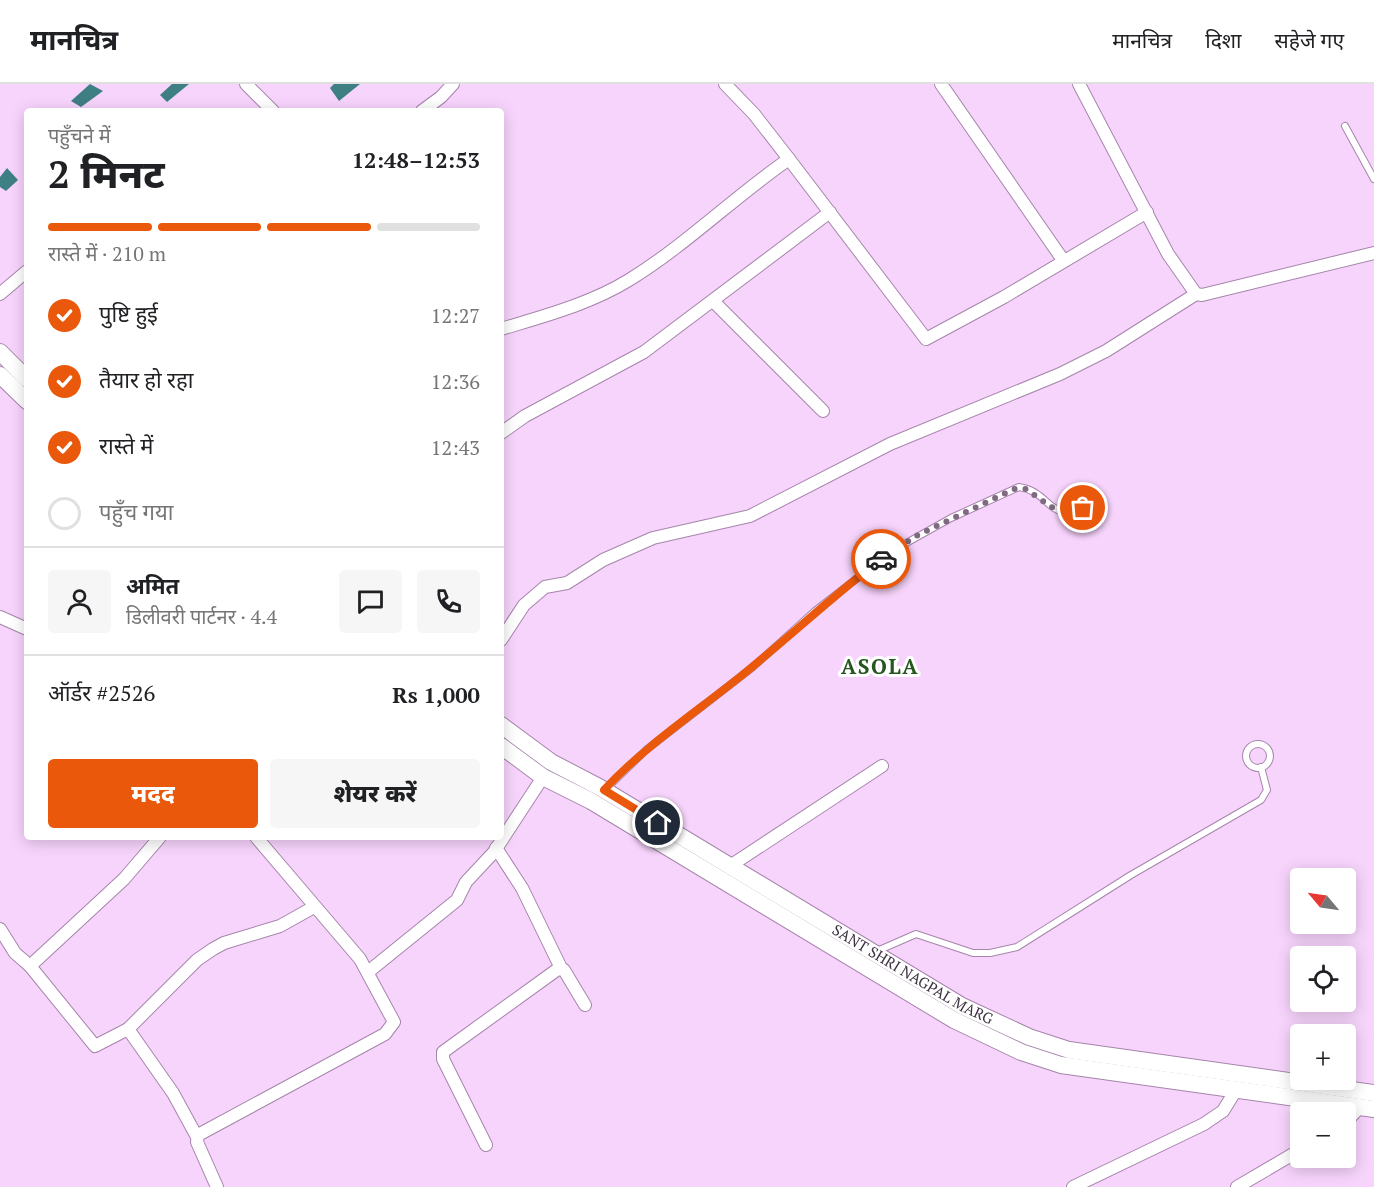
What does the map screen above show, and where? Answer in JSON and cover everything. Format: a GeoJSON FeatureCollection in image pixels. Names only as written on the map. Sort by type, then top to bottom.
{"type":"FeatureCollection","features":[{"type":"Feature","properties":{"kind":"main road"},"geometry":{"type":"LineString","coordinates":[[0,352],[24,376]]}},
{"type":"Feature","properties":{"kind":"main road"},"geometry":{"type":"LineString","coordinates":[[0,375],[24,398]]}},
{"type":"Feature","properties":{"kind":"main road","name":"SANT SHRI NAGPAL MARG"},"geometry":{"type":"LineString","coordinates":[[504,727],[551,762],[604,790],[989,1020],[1069,1050],[1374,1093]]}},
{"type":"Feature","properties":{"kind":"main road","name":"SANT SHRI NAGPAL MARG"},"geometry":{"type":"LineString","coordinates":[[504,748],[543,777],[591,801],[981,1035],[1061,1065],[1367,1108]]}},
{"type":"Feature","properties":{"kind":"street"},"geometry":{"type":"LineString","coordinates":[[246,84],[270,108]]}},
{"type":"Feature","properties":{"kind":"street"},"geometry":{"type":"LineString","coordinates":[[425,108],[453,84]]}},
{"type":"Feature","properties":{"kind":"street"},"geometry":{"type":"LineString","coordinates":[[725,84],[754,114],[926,339],[1004,297],[1147,212]]}},
{"type":"Feature","properties":{"kind":"street"},"geometry":{"type":"LineString","coordinates":[[941,84],[1063,260]]}},
{"type":"Feature","properties":{"kind":"street"},"geometry":{"type":"LineString","coordinates":[[1079,84],[1168,254],[1196,294]]}},
{"type":"Feature","properties":{"kind":"street"},"geometry":{"type":"LineString","coordinates":[[504,328],[560,311],[628,281],[684,242],[789,159]]}},
{"type":"Feature","properties":{"kind":"street"},"geometry":{"type":"LineString","coordinates":[[504,431],[525,416],[644,352],[714,302],[830,212]]}},
{"type":"Feature","properties":{"kind":"street"},"geometry":{"type":"LineString","coordinates":[[504,635],[524,605],[545,586],[567,583],[603,560],[653,538],[750,516],[890,444],[1078,365],[1154,323],[1196,294],[1202,295],[1374,253]]}},
{"type":"Feature","properties":{"kind":"street"},"geometry":{"type":"LineString","coordinates":[[0,294],[24,274]]}},
{"type":"Feature","properties":{"kind":"street"},"geometry":{"type":"LineString","coordinates":[[714,302],[823,411]]}},
{"type":"Feature","properties":{"kind":"street"},"geometry":{"type":"LineString","coordinates":[[0,617],[24,628]]}},
{"type":"Feature","properties":{"kind":"street"},"geometry":{"type":"LineString","coordinates":[[730,866],[882,766]]}},
{"type":"Feature","properties":{"kind":"street"},"geometry":{"type":"LineString","coordinates":[[504,836],[543,777]]}},
{"type":"Feature","properties":{"kind":"street"},"geometry":{"type":"LineString","coordinates":[[30,966],[124,879],[157,840]]}},
{"type":"Feature","properties":{"kind":"street"},"geometry":{"type":"LineString","coordinates":[[197,1137],[390,1031],[394,1019],[360,959],[258,840]]}},
{"type":"Feature","properties":{"kind":"street"},"geometry":{"type":"LineString","coordinates":[[368,972],[453,903],[466,882],[501,840]]}},
{"type":"Feature","properties":{"kind":"street"},"geometry":{"type":"LineString","coordinates":[[496,848],[522,888],[561,968],[585,1005]]}},
{"type":"Feature","properties":{"kind":"street"},"geometry":{"type":"LineString","coordinates":[[0,929],[5,947],[30,966],[95,1046],[128,1029],[197,960],[213,949],[224,943],[280,926],[314,907]]}},
{"type":"Feature","properties":{"kind":"street"},"geometry":{"type":"LineString","coordinates":[[486,1145],[443,1059],[443,1052],[554,970],[561,968]]}},
{"type":"Feature","properties":{"kind":"street"},"geometry":{"type":"LineString","coordinates":[[128,1029],[173,1093],[197,1137],[217,1187]]}},
{"type":"Feature","properties":{"kind":"street"},"geometry":{"type":"LineString","coordinates":[[1073,1187],[1204,1124],[1223,1111],[1236,1090]]}},
{"type":"Feature","properties":{"kind":"street"},"geometry":{"type":"LineString","coordinates":[[1237,1187],[1290,1156]]}},
{"type":"Feature","properties":{"kind":"lane"},"geometry":{"type":"LineString","coordinates":[[1345,126],[1374,179]]}},
{"type":"Feature","properties":{"kind":"lane"},"geometry":{"type":"LineString","coordinates":[[604,790],[632,761],[753,667],[834,596],[892,551],[918,535],[1019,488],[1034,493],[1060,513],[1072,512],[1094,502]]}},
{"type":"Feature","properties":{"kind":"lane"},"geometry":{"type":"LineString","coordinates":[[874,953],[916,934],[973,953],[990,953],[1028,942],[1131,874],[1261,800],[1267,790],[1261,767]]}},
{"type":"Feature","properties":{"kind":"building"},"geometry":{"type":"Polygon","coordinates":[[[90,84],[103,91],[81,107],[71,101],[90,84]]]}},
{"type":"Feature","properties":{"kind":"building"},"geometry":{"type":"Polygon","coordinates":[[[172,84],[189,84],[167,102],[160,95],[172,84]]]}},
{"type":"Feature","properties":{"kind":"building"},"geometry":{"type":"Polygon","coordinates":[[[334,84],[360,84],[339,101],[330,88],[334,84]]]}},
{"type":"Feature","properties":{"kind":"building"},"geometry":{"type":"Polygon","coordinates":[[[7,168],[18,180],[6,191],[0,187],[0,177],[7,168]]]}},
{"type":"Feature","properties":{"kind":"way so far"},"geometry":{"type":"LineString","coordinates":[[881,559],[918,535],[1014,489],[1023,488],[1034,493],[1060,513],[1083,508]]}},
{"type":"Feature","properties":{"kind":"district","name":"ASOLA"},"geometry":{"type":"Point","coordinates":[880,667]}},
{"type":"Feature","properties":{"kind":"route"},"geometry":{"type":"LineString","coordinates":[[658,823],[604,790],[632,761],[753,667],[815,611],[881,559]]}}]}
